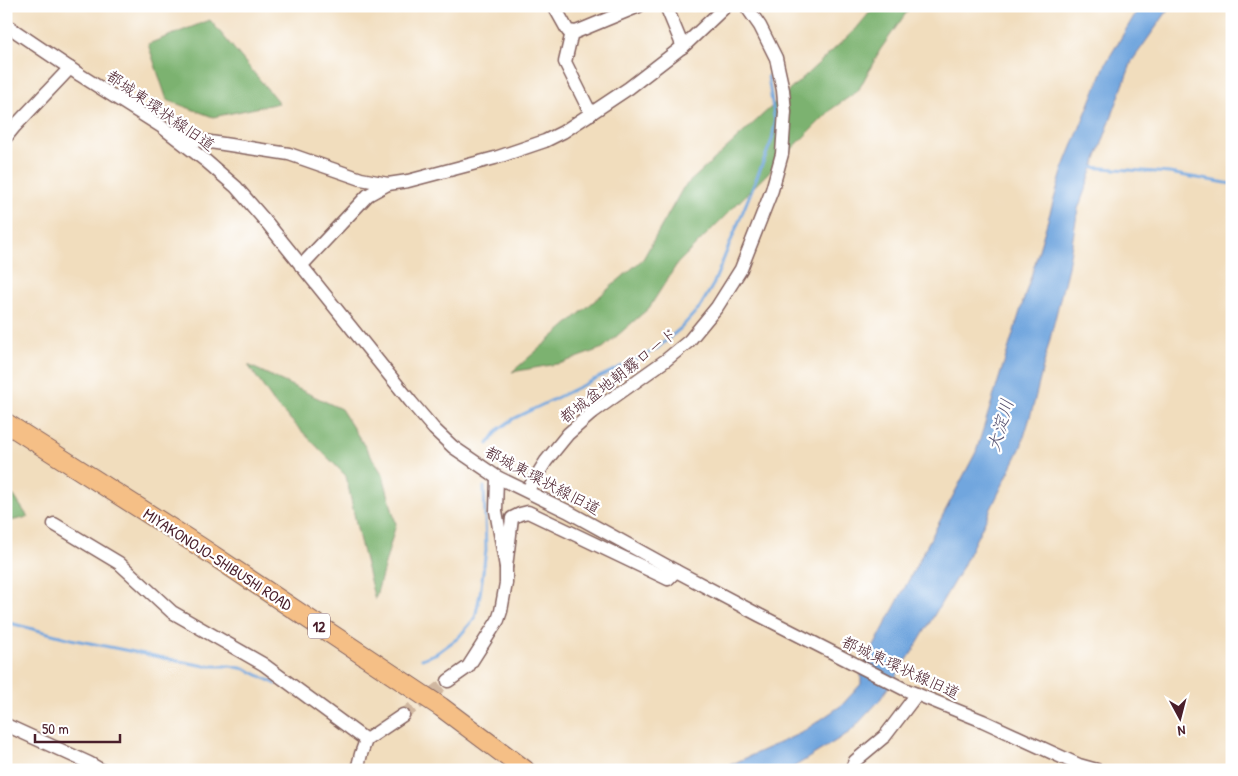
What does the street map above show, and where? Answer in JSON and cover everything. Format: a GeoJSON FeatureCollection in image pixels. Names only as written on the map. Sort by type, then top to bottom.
{"type":"FeatureCollection","features":[{"type":"Feature","properties":{"kind":"highway"},"geometry":{"type":"LineString","coordinates":[[6,417],[109,488]]}},
{"type":"Feature","properties":{"kind":"highway","name":"MIYAKONOJO-SHIBUSHI ROAD"},"geometry":{"type":"LineString","coordinates":[[6,423],[109,488],[440,706],[525,770]]}},
{"type":"Feature","properties":{"kind":"highway"},"geometry":{"type":"LineString","coordinates":[[6,436],[109,488]]}},
{"type":"Feature","properties":{"kind":"street"},"geometry":{"type":"LineString","coordinates":[[554,6],[568,31],[572,32],[639,6]]}},
{"type":"Feature","properties":{"kind":"street"},"geometry":{"type":"LineString","coordinates":[[666,6],[683,47]]}},
{"type":"Feature","properties":{"kind":"street"},"geometry":{"type":"LineString","coordinates":[[162,128],[197,140],[289,154],[361,179],[388,184],[408,181],[495,158],[545,141],[563,132],[629,88],[683,47],[726,6]]}},
{"type":"Feature","properties":{"kind":"street","name":"都城盆地朝霧ロード"},"geometry":{"type":"LineString","coordinates":[[527,491],[546,461],[568,434],[593,412],[666,360],[689,341],[717,307],[741,269],[772,190],[782,154],[786,112],[776,58],[760,26],[746,6]]}},
{"type":"Feature","properties":{"kind":"street","name":"都城東環状線旧道"},"geometry":{"type":"LineString","coordinates":[[6,25],[162,128],[206,161],[236,187],[434,429],[453,447],[497,477],[598,528],[676,572],[856,665],[904,689],[983,721],[1078,768],[1097,770]]}},
{"type":"Feature","properties":{"kind":"street"},"geometry":{"type":"LineString","coordinates":[[572,32],[565,62],[591,114]]}},
{"type":"Feature","properties":{"kind":"street"},"geometry":{"type":"LineString","coordinates":[[6,137],[70,68]]}},
{"type":"Feature","properties":{"kind":"street"},"geometry":{"type":"LineString","coordinates":[[301,266],[368,195],[388,184]]}},
{"type":"Feature","properties":{"kind":"street"},"geometry":{"type":"LineString","coordinates":[[497,477],[496,511],[506,567]]}},
{"type":"Feature","properties":{"kind":"street"},"geometry":{"type":"LineString","coordinates":[[448,682],[468,667],[498,620],[506,583],[512,518],[520,514],[528,512],[668,579],[676,572]]}},
{"type":"Feature","properties":{"kind":"street"},"geometry":{"type":"LineString","coordinates":[[54,524],[119,563],[172,612],[263,664],[366,740]]}},
{"type":"Feature","properties":{"kind":"street"},"geometry":{"type":"LineString","coordinates":[[851,770],[855,761],[885,736],[917,694]]}},
{"type":"Feature","properties":{"kind":"street"},"geometry":{"type":"LineString","coordinates":[[357,770],[366,740],[403,715]]}},
{"type":"Feature","properties":{"kind":"street"},"geometry":{"type":"LineString","coordinates":[[6,725],[90,763],[101,770]]}},
{"type":"Feature","properties":{"kind":"green space"},"geometry":{"type":"Polygon","coordinates":[[[875,6],[911,6],[880,50],[858,91],[833,108],[677,264],[649,308],[603,348],[562,363],[512,372],[643,259],[683,188],[856,29],[875,6]]]}},
{"type":"Feature","properties":{"kind":"green space"},"geometry":{"type":"Polygon","coordinates":[[[210,20],[279,103],[213,117],[167,100],[148,44],[210,20]]]}},
{"type":"Feature","properties":{"kind":"green space"},"geometry":{"type":"Polygon","coordinates":[[[248,365],[341,409],[383,475],[396,524],[375,600],[346,476],[276,405],[248,365]]]}},
{"type":"Feature","properties":{"kind":"green space"},"geometry":{"type":"Polygon","coordinates":[[[6,491],[14,496],[28,517],[6,522],[6,491]]]}},
{"type":"Feature","properties":{"kind":"water","name":"大淀川"},"geometry":{"type":"Polygon","coordinates":[[[1140,6],[1171,6],[1132,61],[1078,209],[1068,267],[1033,407],[1021,447],[962,568],[913,651],[879,701],[850,732],[789,770],[719,770],[801,733],[842,705],[861,684],[861,671],[976,452],[1063,169],[1106,63],[1140,6]]]}},
{"type":"Feature","properties":{"kind":"waterway"},"geometry":{"type":"LineString","coordinates":[[488,444],[499,429],[513,419],[655,350],[681,328],[700,307],[713,285],[772,140],[775,123],[768,76]]}},
{"type":"Feature","properties":{"kind":"waterway"},"geometry":{"type":"LineString","coordinates":[[1089,167],[1169,173],[1232,184]]}},
{"type":"Feature","properties":{"kind":"waterway"},"geometry":{"type":"LineString","coordinates":[[422,659],[437,653],[458,638],[475,618],[486,550],[484,487]]}},
{"type":"Feature","properties":{"kind":"waterway"},"geometry":{"type":"LineString","coordinates":[[6,622],[75,640],[184,662],[206,666],[230,666],[246,669],[276,684]]}},
{"type":"Feature","properties":{"kind":"tunnel"},"geometry":{"type":"LineString","coordinates":[[403,715],[448,681]]}}]}
